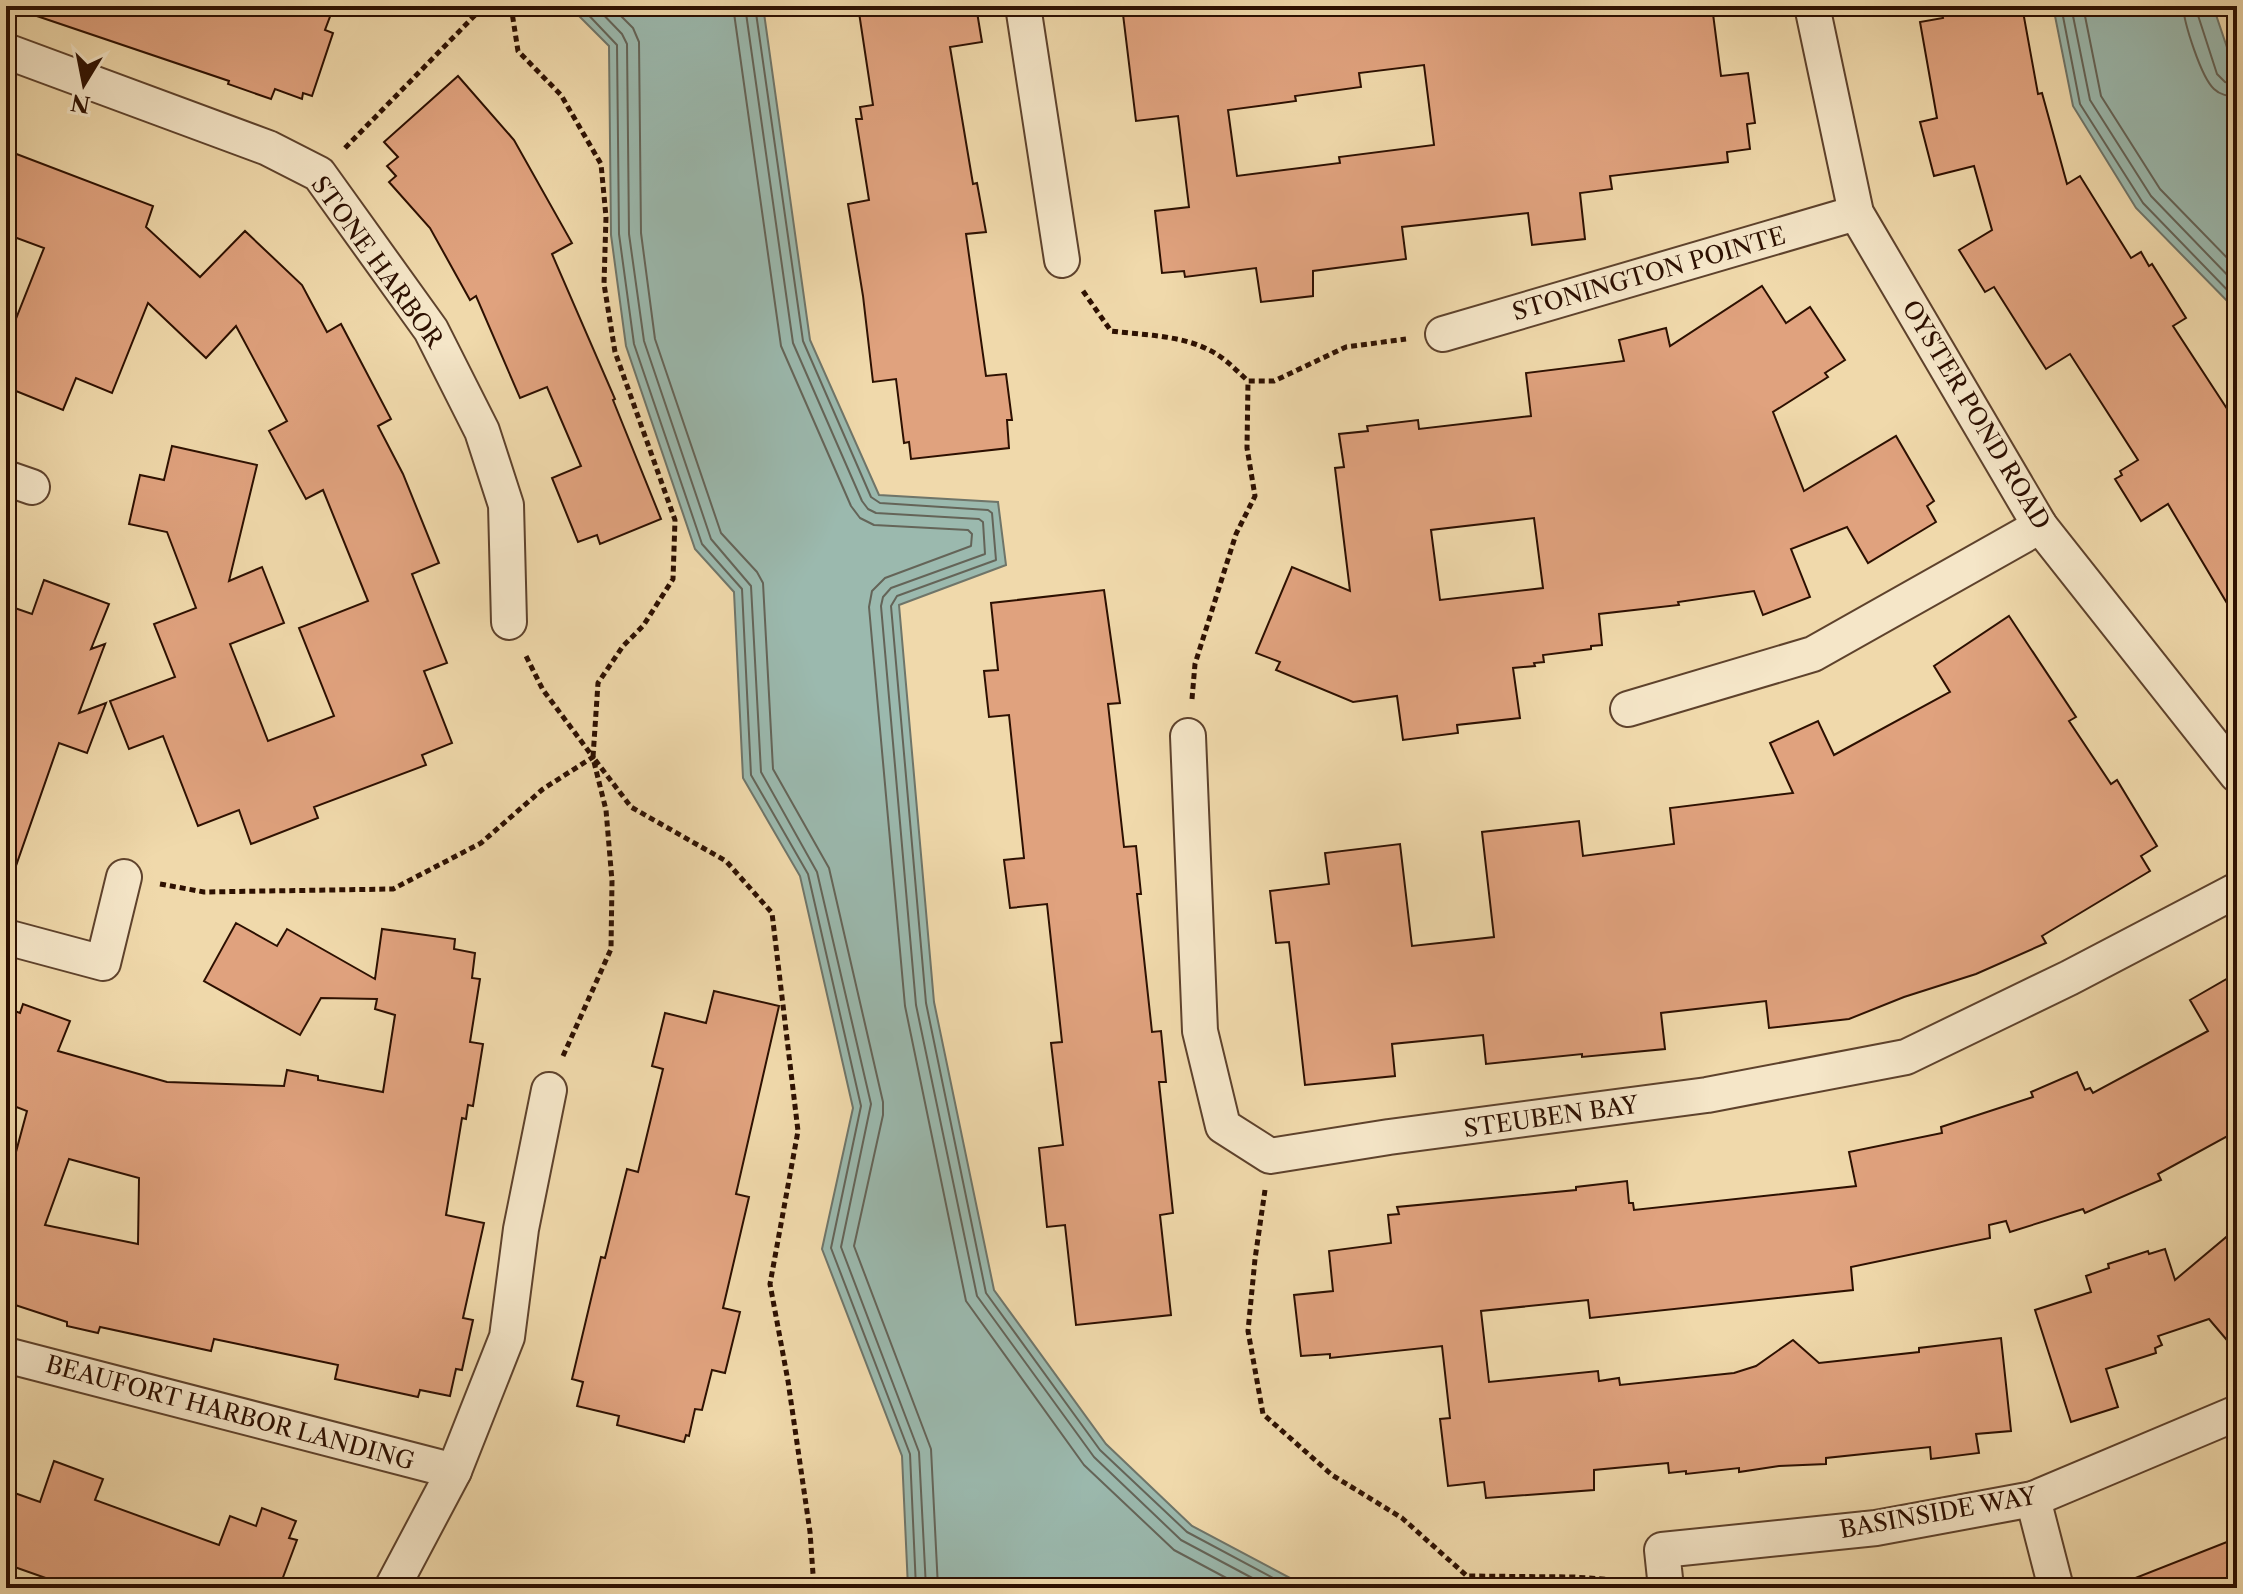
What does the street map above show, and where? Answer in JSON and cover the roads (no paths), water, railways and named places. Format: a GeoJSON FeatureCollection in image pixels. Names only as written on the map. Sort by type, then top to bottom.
{"type":"FeatureCollection","features":[{"type":"Feature","properties":{"kind":"street"},"geometry":{"type":"LineString","coordinates":[[1023,6],[1062,260]]}},
{"type":"Feature","properties":{"kind":"street","name":"OYSTER POND ROAD"},"geometry":{"type":"LineString","coordinates":[[1812,6],[1856,213],[2040,526],[2237,775]]}},
{"type":"Feature","properties":{"kind":"street","name":"STONE HARBOR"},"geometry":{"type":"LineString","coordinates":[[6,51],[268,148],[319,174],[431,330],[482,431],[506,505],[509,622]]}},
{"type":"Feature","properties":{"kind":"street","name":"STONINGTON POINTE"},"geometry":{"type":"LineString","coordinates":[[1443,334],[1856,213]]}},
{"type":"Feature","properties":{"kind":"street"},"geometry":{"type":"LineString","coordinates":[[1628,709],[1813,654],[2040,526]]}},
{"type":"Feature","properties":{"kind":"street","name":"STEUBEN BAY"},"geometry":{"type":"LineString","coordinates":[[1188,736],[1200,1031],[1223,1126],[1270,1156],[1707,1095],[1906,1057],[2069,978],[2237,890]]}},
{"type":"Feature","properties":{"kind":"street"},"geometry":{"type":"LineString","coordinates":[[6,937],[103,963],[124,877]]}},
{"type":"Feature","properties":{"kind":"street"},"geometry":{"type":"LineString","coordinates":[[392,1588],[454,1471],[507,1337],[521,1229],[549,1090]]}},
{"type":"Feature","properties":{"kind":"street","name":"BEAUFORT HARBOR LANDING"},"geometry":{"type":"LineString","coordinates":[[6,1355],[454,1471]]}},
{"type":"Feature","properties":{"kind":"street","name":"BASINSIDE WAY"},"geometry":{"type":"LineString","coordinates":[[1666,1586],[1662,1550],[1876,1528],[2033,1499],[2237,1413]]}},
{"type":"Feature","properties":{"kind":"street"},"geometry":{"type":"LineString","coordinates":[[2033,1499],[2056,1588]]}},
{"type":"Feature","properties":{"kind":"water"},"geometry":{"type":"Polygon","coordinates":[[[569,6],[763,6],[810,340],[879,495],[998,502],[1006,565],[899,605],[934,1002],[994,1290],[1106,1444],[1192,1526],[1309,1588],[908,1588],[902,1456],[822,1249],[853,1108],[800,876],[743,778],[734,592],[695,549],[626,346],[611,235],[609,46],[569,6]]]}},
{"type":"Feature","properties":{"kind":"water"},"geometry":{"type":"Polygon","coordinates":[[[2053,6],[2213,6],[2237,77],[2237,311],[2136,208],[2073,106],[2053,6]]]}}]}
